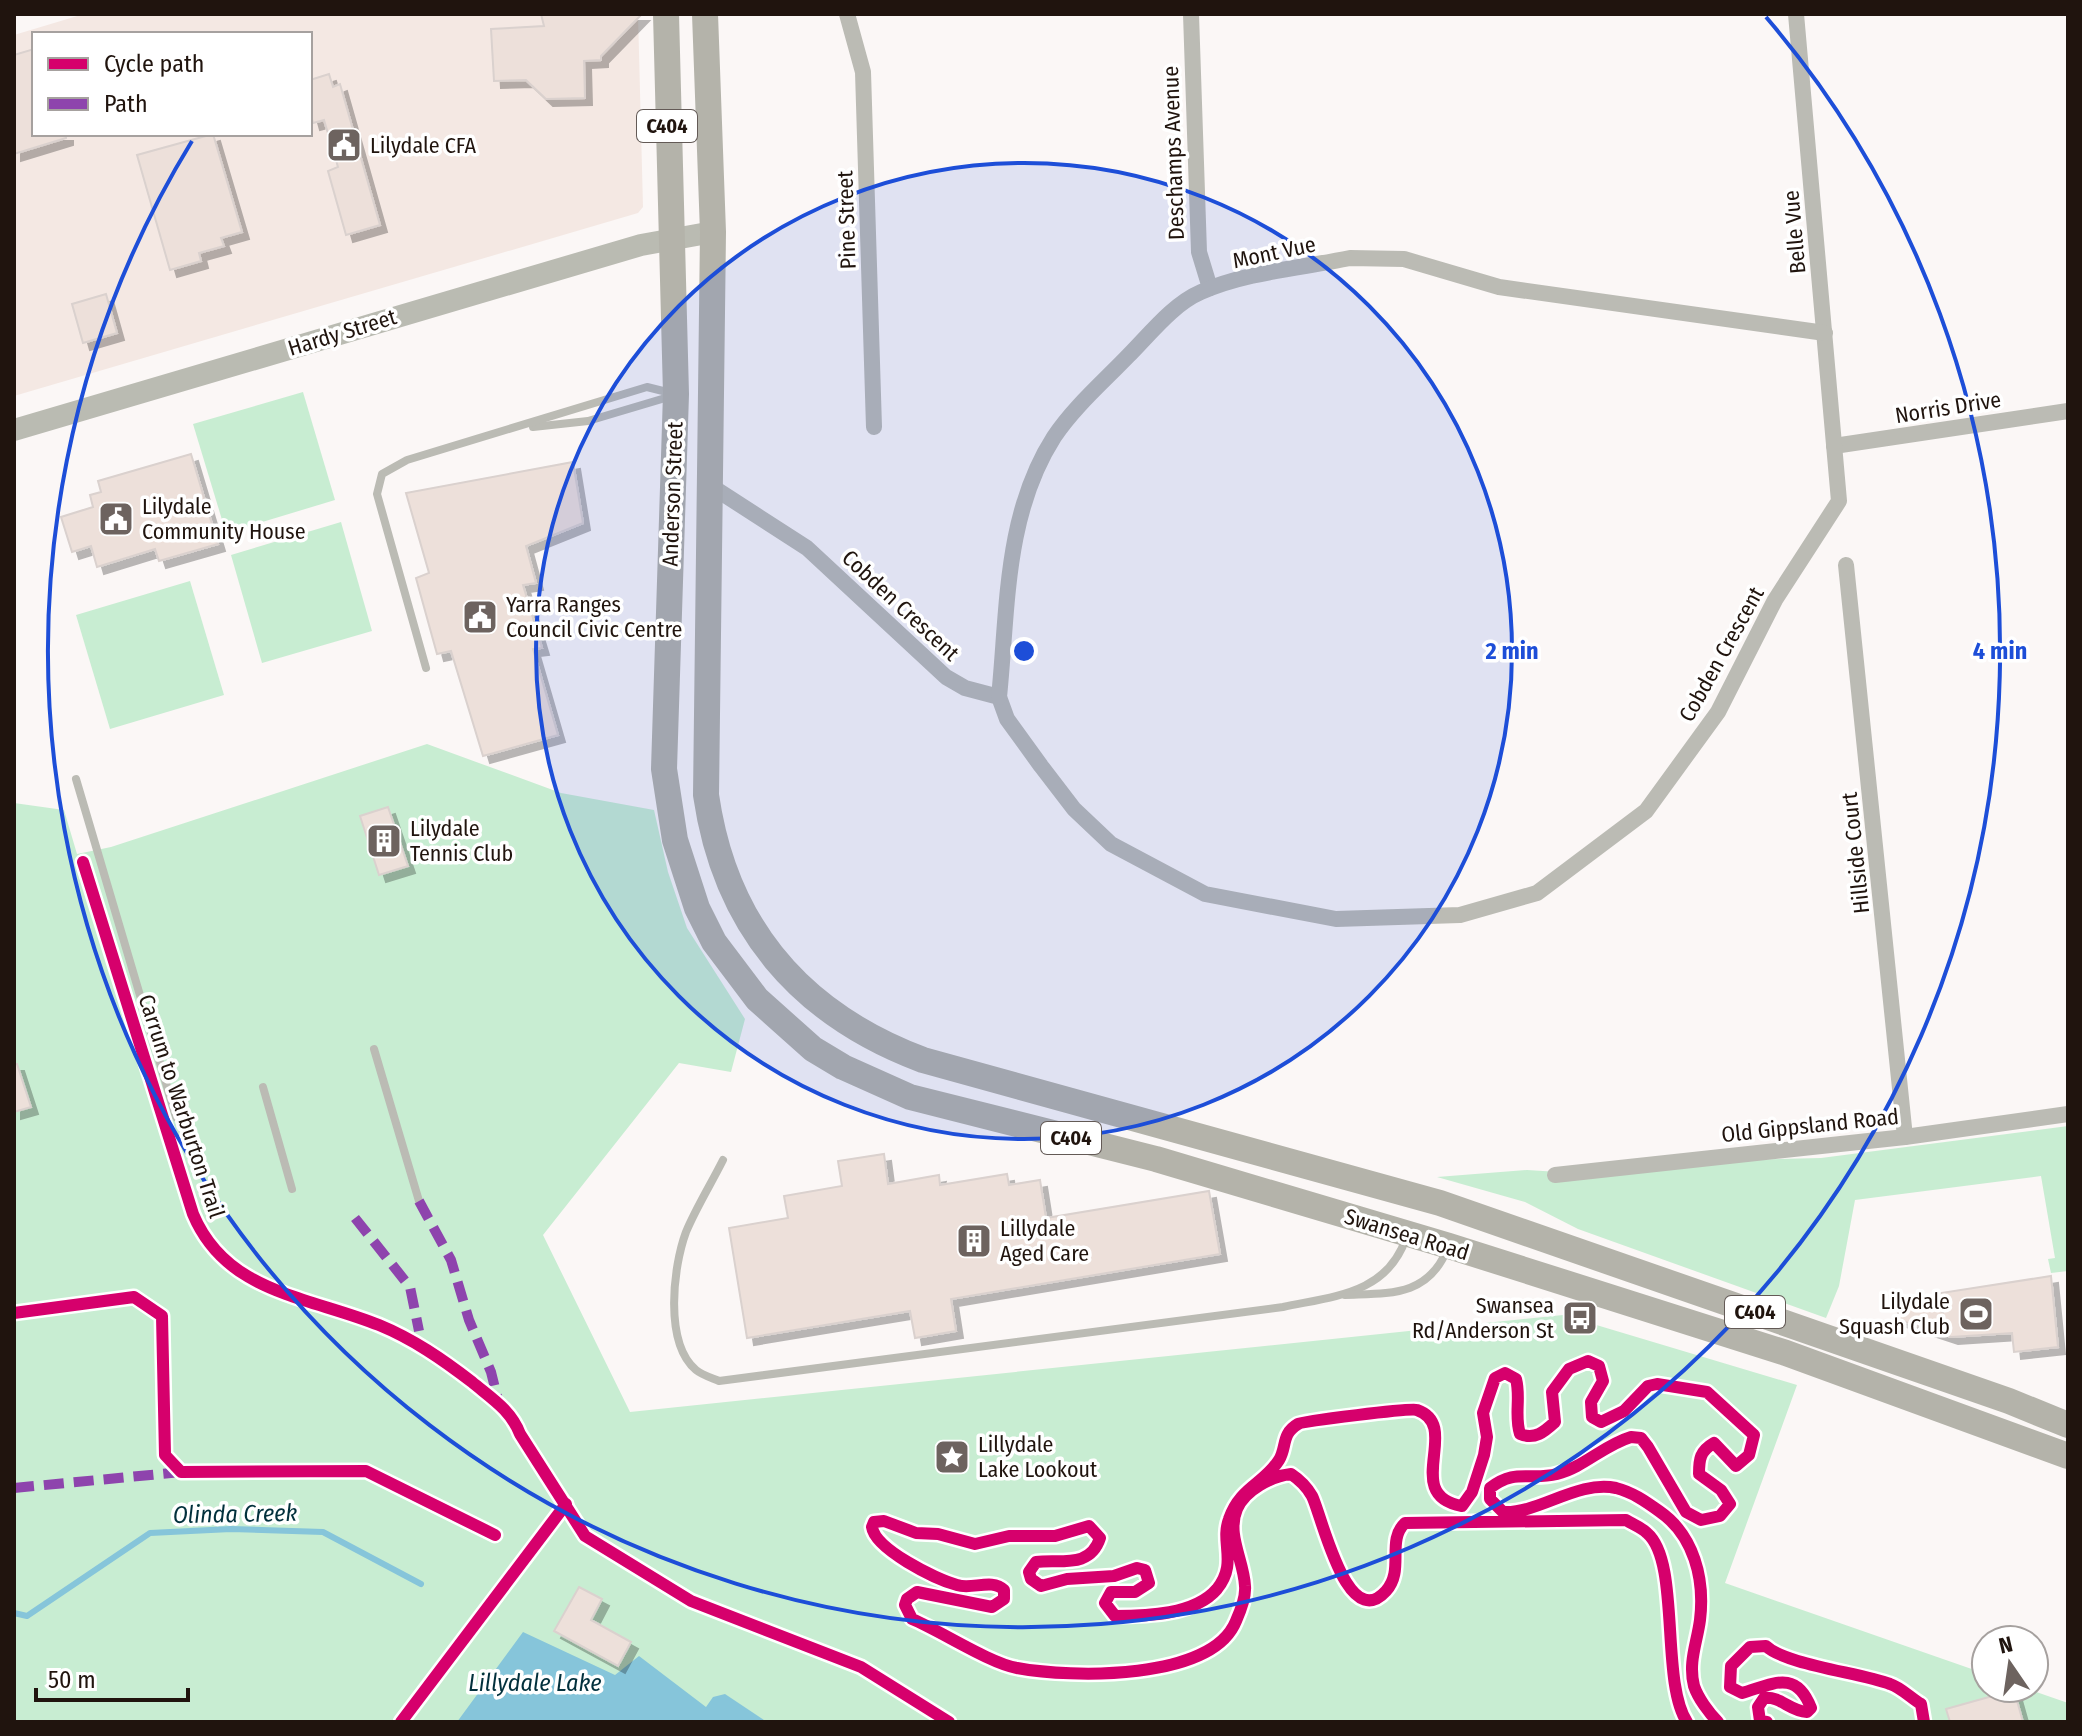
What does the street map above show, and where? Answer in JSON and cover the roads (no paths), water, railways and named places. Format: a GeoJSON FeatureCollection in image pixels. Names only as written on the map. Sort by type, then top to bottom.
{"type":"FeatureCollection","features":[{"type":"Feature","properties":{"kind":"main road","name":"Anderson Street"},"geometry":{"type":"LineString","coordinates":[[666,14],[676,394],[664,769],[684,875],[714,942],[757,999]]}},
{"type":"Feature","properties":{"kind":"main road","name":"Anderson Street"},"geometry":{"type":"LineString","coordinates":[[705,14],[713,232],[713,391],[704,762],[711,829],[720,862],[754,932],[800,987]]}},
{"type":"Feature","properties":{"kind":"main road","name":"Hardy Street"},"geometry":{"type":"LineString","coordinates":[[14,430],[671,238],[713,232]]}},
{"type":"Feature","properties":{"kind":"main road"},"geometry":{"type":"LineString","coordinates":[[676,394],[713,391]]}},
{"type":"Feature","properties":{"kind":"main road"},"geometry":{"type":"LineString","coordinates":[[667,655],[684,578],[688,495],[711,486]]}},
{"type":"Feature","properties":{"kind":"main road","name":"Swansea Road"},"geometry":{"type":"LineString","coordinates":[[800,987],[856,1030],[923,1060],[1507,1224],[2009,1401],[2068,1425]]}},
{"type":"Feature","properties":{"kind":"main road","name":"Swansea Road"},"geometry":{"type":"LineString","coordinates":[[757,999],[813,1049],[854,1073],[910,1097],[1156,1159],[1449,1246],[1800,1358],[2068,1456]]}},
{"type":"Feature","properties":{"kind":"main road"},"geometry":{"type":"LineString","coordinates":[[1407,1233],[1440,1203]]}},
{"type":"Feature","properties":{"kind":"main road"},"geometry":{"type":"LineString","coordinates":[[1440,1203],[1449,1246]]}},
{"type":"Feature","properties":{"kind":"main road"},"geometry":{"type":"LineString","coordinates":[[1507,1224],[1502,1244],[1511,1267]]}},
{"type":"Feature","properties":{"kind":"street","name":"Pine Street"},"geometry":{"type":"LineString","coordinates":[[847,14],[863,72],[874,427]]}},
{"type":"Feature","properties":{"kind":"street","name":"Deschamps Avenue"},"geometry":{"type":"LineString","coordinates":[[1191,14],[1199,252],[1210,288]]}},
{"type":"Feature","properties":{"kind":"street","name":"Belle Vue"},"geometry":{"type":"LineString","coordinates":[[1796,14],[1834,446]]}},
{"type":"Feature","properties":{"kind":"street","name":"Mont Vue"},"geometry":{"type":"LineString","coordinates":[[999,697],[1010,565],[1022,514],[1039,465],[1063,426],[1102,382],[1187,300],[1210,288],[1373,256],[1404,259],[1499,287],[1825,333]]}},
{"type":"Feature","properties":{"kind":"street","name":"Norris Drive"},"geometry":{"type":"LineString","coordinates":[[1834,446],[2068,411]]}},
{"type":"Feature","properties":{"kind":"street","name":"Cobden Crescent"},"geometry":{"type":"LineString","coordinates":[[711,486],[807,548],[946,677],[965,688],[999,697],[1007,719],[1041,766],[1101,836],[1205,894],[1336,919],[1460,915],[1537,893],[1646,811],[1718,712],[1775,600],[1839,501],[1834,446]]}},
{"type":"Feature","properties":{"kind":"street","name":"Hillside Court"},"geometry":{"type":"LineString","coordinates":[[1846,565],[1905,1137]]}},
{"type":"Feature","properties":{"kind":"street","name":"Old Gippsland Road"},"geometry":{"type":"LineString","coordinates":[[1555,1175],[1905,1137],[2068,1114]]}},
{"type":"Feature","properties":{"kind":"lane"},"geometry":{"type":"LineString","coordinates":[[426,668],[380,507],[377,483],[389,469],[407,460],[651,386],[676,394]]}},
{"type":"Feature","properties":{"kind":"lane"},"geometry":{"type":"LineString","coordinates":[[517,429],[588,421],[676,394]]}},
{"type":"Feature","properties":{"kind":"lane"},"geometry":{"type":"LineString","coordinates":[[76,779],[176,1117]]}},
{"type":"Feature","properties":{"kind":"lane"},"geometry":{"type":"LineString","coordinates":[[374,1049],[419,1201]]}},
{"type":"Feature","properties":{"kind":"lane"},"geometry":{"type":"LineString","coordinates":[[263,1087],[292,1189]]}},
{"type":"Feature","properties":{"kind":"lane"},"geometry":{"type":"LineString","coordinates":[[723,1160],[686,1232],[673,1278],[676,1326],[684,1350],[696,1370],[719,1381],[1229,1316],[1336,1295],[1396,1293],[1430,1280],[1449,1246]]}},
{"type":"Feature","properties":{"kind":"lane"},"geometry":{"type":"LineString","coordinates":[[1336,1295],[1386,1274],[1396,1264],[1407,1233]]}},
{"type":"Feature","properties":{"kind":"water","name":"Lillydale Lake"},"geometry":{"type":"Polygon","coordinates":[[[523,1632],[615,1675],[639,1656],[706,1707],[713,1697],[725,1694],[767,1722],[457,1722],[523,1632]]]}},
{"type":"Feature","properties":{"kind":"waterway","name":"Olinda Creek"},"geometry":{"type":"LineString","coordinates":[[14,1613],[27,1616],[150,1533],[231,1529],[323,1532],[421,1584]]}},
{"type":"Feature","properties":{"kind":"place","name":"Lilydale CFA"},"geometry":{"type":"Point","coordinates":[344,145]}},
{"type":"Feature","properties":{"kind":"place","name":"Lilydale Community House"},"geometry":{"type":"Point","coordinates":[116,519]}},
{"type":"Feature","properties":{"kind":"place","name":"Yarra Ranges Council Civic Centre"},"geometry":{"type":"Point","coordinates":[480,617]}},
{"type":"Feature","properties":{"kind":"place","name":"Lilydale Tennis Club"},"geometry":{"type":"Point","coordinates":[384,841]}},
{"type":"Feature","properties":{"kind":"place","name":"Lillydale Aged Care"},"geometry":{"type":"Point","coordinates":[974,1241]}},
{"type":"Feature","properties":{"kind":"place","name":"Lilydale Squash Club"},"geometry":{"type":"Point","coordinates":[1976,1314]}},
{"type":"Feature","properties":{"kind":"place","name":"Swansea Rd/Anderson St"},"geometry":{"type":"Point","coordinates":[1580,1318]}},
{"type":"Feature","properties":{"kind":"place","name":"Lillydale Lake Lookout"},"geometry":{"type":"Point","coordinates":[952,1457]}}]}
